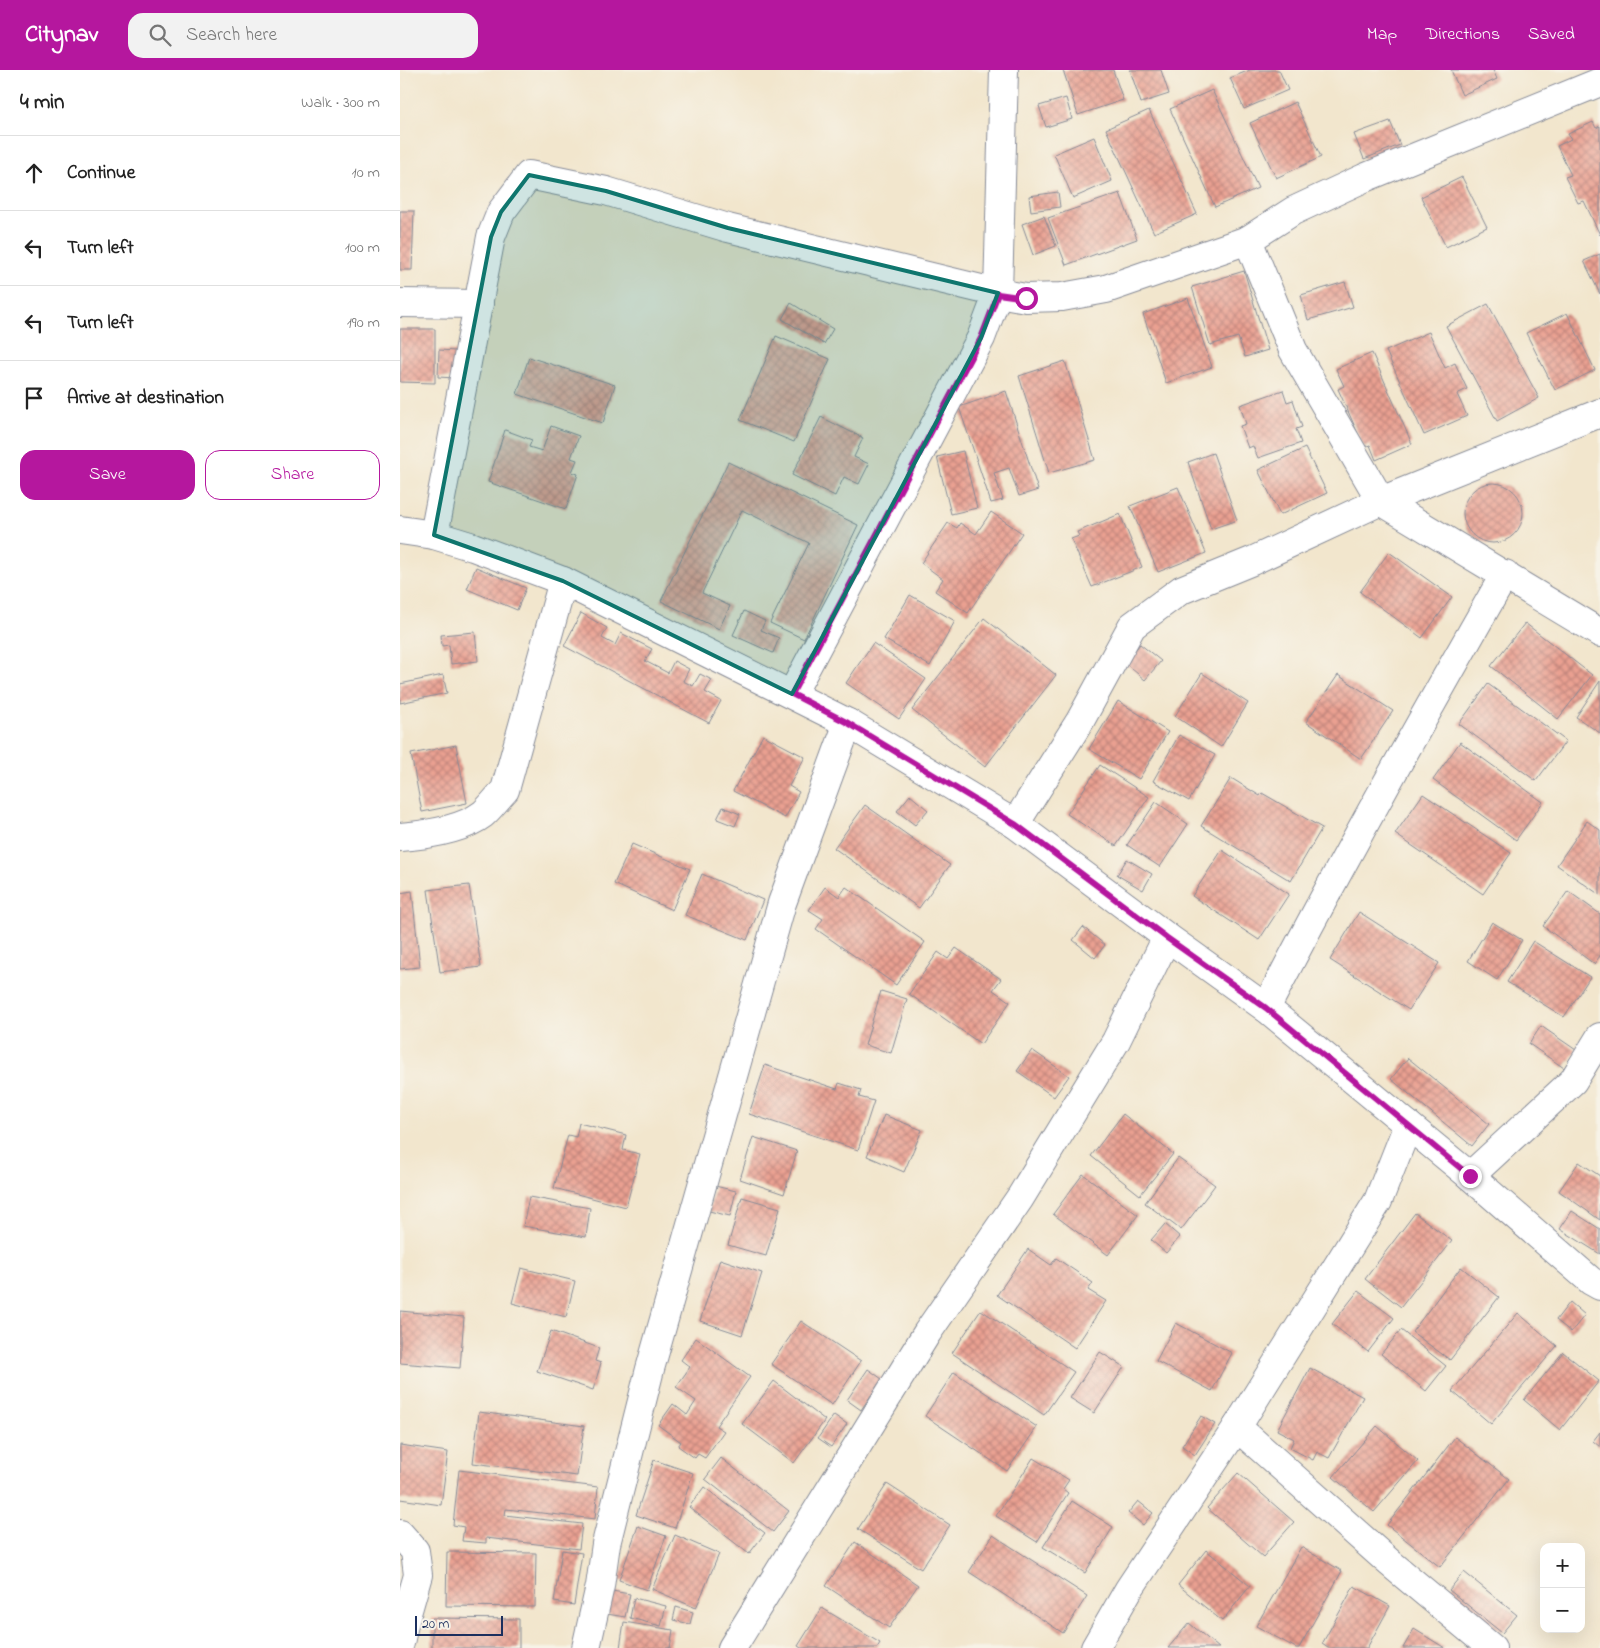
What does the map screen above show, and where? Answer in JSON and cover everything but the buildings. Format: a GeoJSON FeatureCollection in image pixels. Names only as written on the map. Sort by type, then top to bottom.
{"type":"FeatureCollection","features":[{"type":"Feature","properties":{"kind":"street"},"geometry":{"type":"LineString","coordinates":[[792,694],[981,338],[998,294],[1004,70]]}},
{"type":"Feature","properties":{"kind":"street"},"geometry":{"type":"LineString","coordinates":[[434,535],[491,237],[500,212],[528,175],[606,190],[728,228],[998,294],[1026,298],[1062,297],[1106,289],[1248,240],[1292,211],[1364,178],[1600,82]]}},
{"type":"Feature","properties":{"kind":"street"},"geometry":{"type":"LineString","coordinates":[[1248,240],[1293,350],[1381,501],[1600,633]]}},
{"type":"Feature","properties":{"kind":"street"},"geometry":{"type":"LineString","coordinates":[[400,303],[479,304]]}},
{"type":"Feature","properties":{"kind":"street"},"geometry":{"type":"LineString","coordinates":[[1015,824],[1080,721],[1132,626],[1181,590],[1252,561],[1381,501],[1600,413]]}},
{"type":"Feature","properties":{"kind":"street"},"geometry":{"type":"LineString","coordinates":[[400,530],[434,535],[473,547],[563,581],[848,723],[1015,824],[1167,938],[1266,1008],[1470,1176],[1591,1281],[1600,1286]]}},
{"type":"Feature","properties":{"kind":"street"},"geometry":{"type":"LineString","coordinates":[[1266,1008],[1365,823],[1505,574]]}},
{"type":"Feature","properties":{"kind":"street"},"geometry":{"type":"LineString","coordinates":[[400,837],[422,835],[464,824],[484,813],[505,790],[563,581]]}},
{"type":"Feature","properties":{"kind":"street"},"geometry":{"type":"LineString","coordinates":[[586,1648],[600,1586],[606,1544],[650,1368],[782,903],[848,723]]}},
{"type":"Feature","properties":{"kind":"street"},"geometry":{"type":"LineString","coordinates":[[732,1648],[927,1333],[1020,1198],[1091,1083],[1116,1041],[1167,938]]}},
{"type":"Feature","properties":{"kind":"street"},"geometry":{"type":"LineString","coordinates":[[1470,1176],[1573,1081],[1600,1037]]}},
{"type":"Feature","properties":{"kind":"street"},"geometry":{"type":"LineString","coordinates":[[1095,1648],[1129,1589],[1237,1428],[1378,1201],[1408,1124]]}},
{"type":"Feature","properties":{"kind":"street"},"geometry":{"type":"LineString","coordinates":[[1237,1428],[1390,1563],[1492,1648]]}},
{"type":"Feature","properties":{"kind":"street"},"geometry":{"type":"LineString","coordinates":[[400,1534],[415,1551],[418,1575],[400,1643]]}},
{"type":"Feature","properties":{"kind":"highlighted area"},"geometry":{"type":"Polygon","coordinates":[[[529,175],[606,191],[728,228],[998,293],[981,338],[792,694],[563,581],[434,535],[491,237],[501,212],[529,175]]]}},
{"type":"Feature","properties":{"kind":"route"},"geometry":{"type":"LineString","coordinates":[[1026,298],[998,294],[981,338],[792,694],[848,723],[1015,824],[1167,938],[1266,1008],[1470,1176]]}}]}
